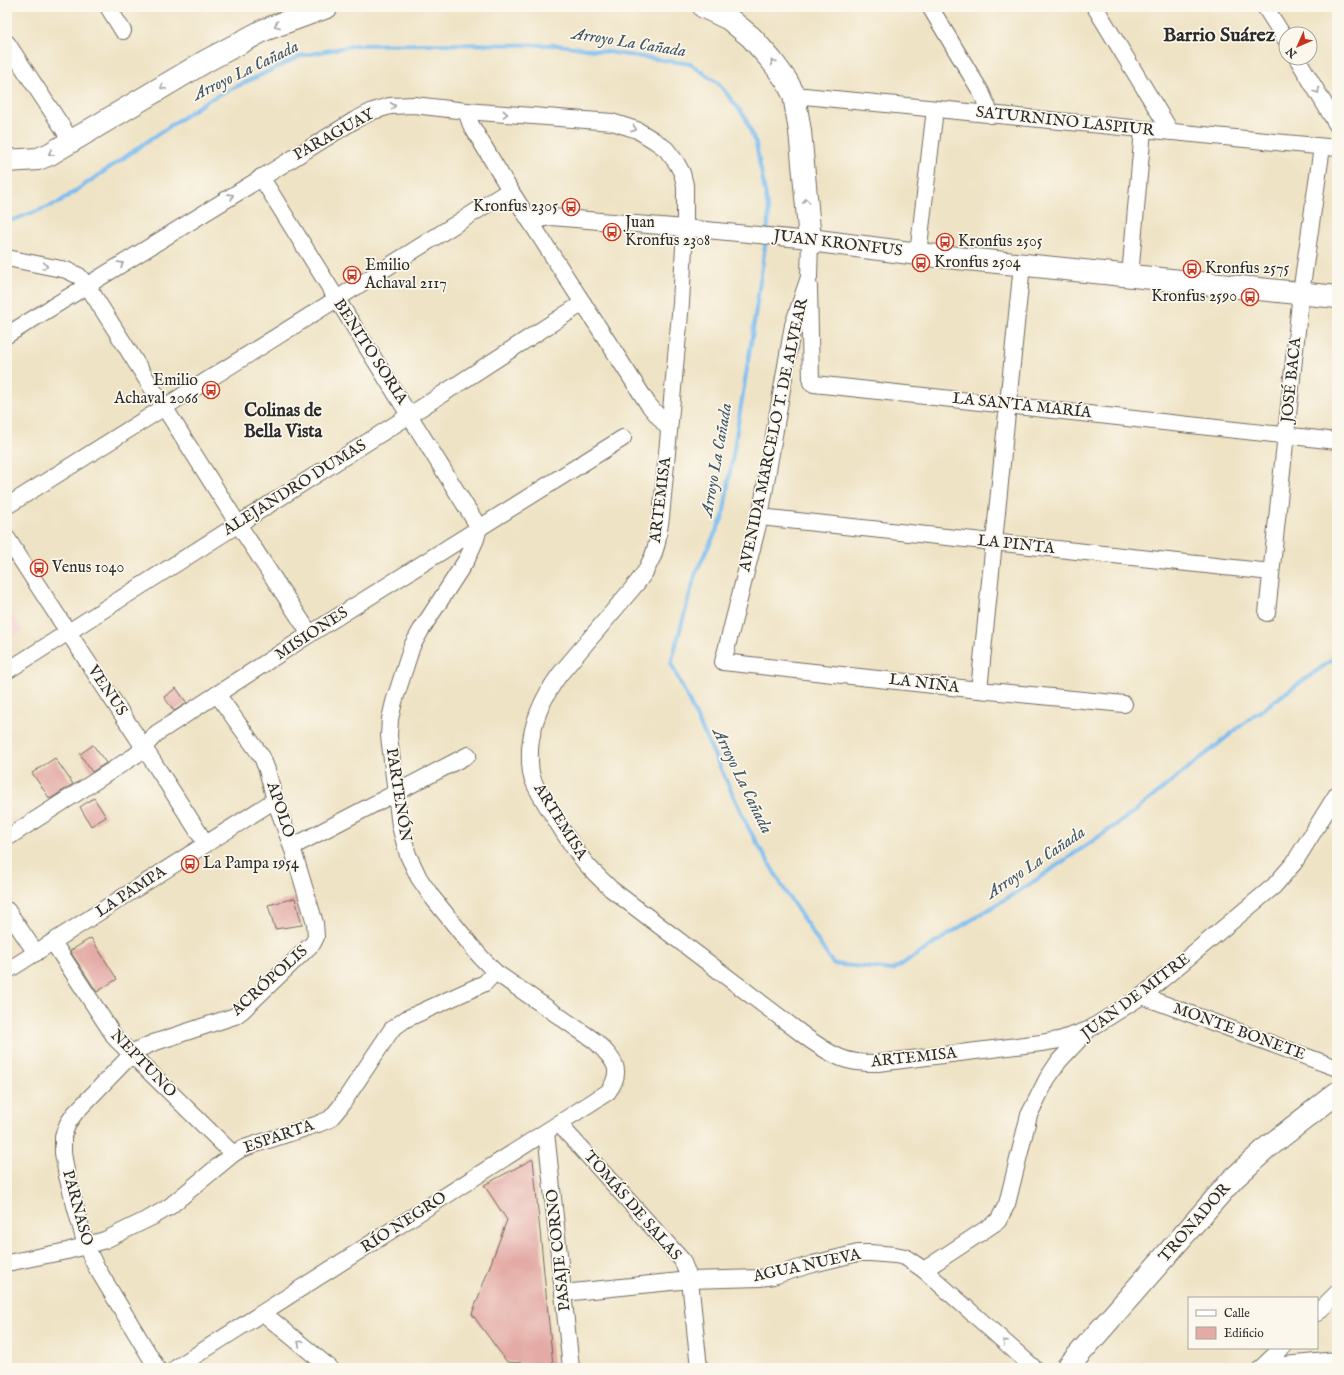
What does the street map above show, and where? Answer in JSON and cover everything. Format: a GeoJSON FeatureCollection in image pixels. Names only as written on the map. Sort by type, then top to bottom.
{"type":"FeatureCollection","features":[{"type":"Feature","properties":{"kind":"main road"},"geometry":{"type":"LineString","coordinates":[[7,161],[38,159],[50,154],[206,61],[264,30],[327,7]]}},
{"type":"Feature","properties":{"kind":"main road","name":"AVENIDA MARCELO T. DE ALVEAR"},"geometry":{"type":"LineString","coordinates":[[704,7],[729,19],[751,36],[786,80],[794,95],[800,131],[810,240]]}},
{"type":"Feature","properties":{"kind":"main road","name":"JUAN KRONFUS"},"geometry":{"type":"LineString","coordinates":[[810,240],[918,254],[1337,297]]}},
{"type":"Feature","properties":{"kind":"main road","name":"TRONADOR"},"geometry":{"type":"LineString","coordinates":[[1067,1368],[1232,1180],[1268,1147],[1337,1093]]}},
{"type":"Feature","properties":{"kind":"main road"},"geometry":{"type":"LineString","coordinates":[[1285,1368],[1337,1363]]}},
{"type":"Feature","properties":{"kind":"street"},"geometry":{"type":"LineString","coordinates":[[108,7],[123,32]]}},
{"type":"Feature","properties":{"kind":"street"},"geometry":{"type":"LineString","coordinates":[[930,7],[981,92],[991,115]]}},
{"type":"Feature","properties":{"kind":"street"},"geometry":{"type":"LineString","coordinates":[[1095,7],[1171,132]]}},
{"type":"Feature","properties":{"kind":"street"},"geometry":{"type":"LineString","coordinates":[[1266,7],[1278,27]]}},
{"type":"Feature","properties":{"kind":"street"},"geometry":{"type":"LineString","coordinates":[[7,42],[72,142]]}},
{"type":"Feature","properties":{"kind":"street"},"geometry":{"type":"LineString","coordinates":[[1302,66],[1337,125]]}},
{"type":"Feature","properties":{"kind":"street","name":"SATURNINO LASPIUR"},"geometry":{"type":"LineString","coordinates":[[794,95],[1143,130],[1332,146]]}},
{"type":"Feature","properties":{"kind":"street","name":"PARAGUAY"},"geometry":{"type":"LineString","coordinates":[[7,335],[355,120],[373,111],[390,106],[414,104],[466,111],[612,122],[637,130],[666,149],[682,173],[685,185],[685,228]]}},
{"type":"Feature","properties":{"kind":"street"},"geometry":{"type":"LineString","coordinates":[[918,254],[935,109]]}},
{"type":"Feature","properties":{"kind":"street"},"geometry":{"type":"LineString","coordinates":[[466,111],[471,125],[510,190],[648,404],[668,429]]}},
{"type":"Feature","properties":{"kind":"street"},"geometry":{"type":"LineString","coordinates":[[1130,276],[1143,130]]}},
{"type":"Feature","properties":{"kind":"street","name":"JOSÉ BACA"},"geometry":{"type":"LineString","coordinates":[[1267,613],[1301,293],[1332,146]]}},
{"type":"Feature","properties":{"kind":"street","name":"BENITO SORIA"},"geometry":{"type":"LineString","coordinates":[[261,177],[479,528]]}},
{"type":"Feature","properties":{"kind":"street"},"geometry":{"type":"LineString","coordinates":[[7,506],[510,190]]}},
{"type":"Feature","properties":{"kind":"street","name":"JUAN KRONFUS"},"geometry":{"type":"LineString","coordinates":[[530,221],[551,217],[810,240]]}},
{"type":"Feature","properties":{"kind":"street","name":"ARTEMISA"},"geometry":{"type":"LineString","coordinates":[[685,228],[681,302],[661,517],[657,543],[653,556],[637,583],[551,686],[535,718],[531,735],[530,761],[533,779],[543,800],[572,845],[589,867],[611,889],[810,1040],[830,1053],[847,1061],[861,1064],[878,1063],[1041,1044],[1060,1040],[1088,1030]]}},
{"type":"Feature","properties":{"kind":"street","name":"AVENIDA MARCELO T. DE ALVEAR"},"geometry":{"type":"LineString","coordinates":[[723,662],[760,517],[794,325],[809,277],[810,240]]}},
{"type":"Feature","properties":{"kind":"street"},"geometry":{"type":"LineString","coordinates":[[7,258],[66,270],[79,276],[87,285],[238,524],[310,634]]}},
{"type":"Feature","properties":{"kind":"street"},"geometry":{"type":"LineString","coordinates":[[979,690],[1022,265]]}},
{"type":"Feature","properties":{"kind":"street","name":"LA SANTA MARÍA"},"geometry":{"type":"LineString","coordinates":[[809,277],[811,307],[811,382],[814,384],[1337,441]]}},
{"type":"Feature","properties":{"kind":"street","name":"ALEJANDRO DUMAS"},"geometry":{"type":"LineString","coordinates":[[7,671],[410,415],[582,303]]}},
{"type":"Feature","properties":{"kind":"street","name":"MISIONES"},"geometry":{"type":"LineString","coordinates":[[7,838],[128,760],[157,733],[217,694],[623,438]]}},
{"type":"Feature","properties":{"kind":"street","name":"LA PINTA"},"geometry":{"type":"LineString","coordinates":[[760,517],[1271,572]]}},
{"type":"Feature","properties":{"kind":"street","name":"PARTENÓN"},"geometry":{"type":"LineString","coordinates":[[479,528],[467,559],[412,646],[394,702],[390,719],[389,736],[400,826],[408,855],[419,878],[432,897],[478,954],[495,972],[595,1041],[604,1050],[616,1067]]}},
{"type":"Feature","properties":{"kind":"street","name":"VENUS"},"geometry":{"type":"LineString","coordinates":[[7,538],[67,632],[144,746],[206,844]]}},
{"type":"Feature","properties":{"kind":"street","name":"LA NIÑA"},"geometry":{"type":"LineString","coordinates":[[723,662],[1124,704]]}},
{"type":"Feature","properties":{"kind":"street","name":"APOLO"},"geometry":{"type":"LineString","coordinates":[[217,694],[262,757],[316,923],[316,936]]}},
{"type":"Feature","properties":{"kind":"street"},"geometry":{"type":"LineString","coordinates":[[292,847],[468,755]]}},
{"type":"Feature","properties":{"kind":"street","name":"JUAN DE MITRE"},"geometry":{"type":"LineString","coordinates":[[924,1270],[998,1221],[1007,1204],[1023,1133],[1029,1115],[1036,1098],[1059,1061],[1088,1030],[1142,996],[1274,886],[1294,863],[1337,794]]}},
{"type":"Feature","properties":{"kind":"street","name":"LA PAMPA"},"geometry":{"type":"LineString","coordinates":[[7,972],[275,800]]}},
{"type":"Feature","properties":{"kind":"street"},"geometry":{"type":"LineString","coordinates":[[7,910],[36,953]]}},
{"type":"Feature","properties":{"kind":"street","name":"ACRÓPOLIS"},"geometry":{"type":"LineString","coordinates":[[131,1055],[137,1050],[152,1043],[235,1016],[244,1010],[313,944],[316,936]]}},
{"type":"Feature","properties":{"kind":"street","name":"NEPTUNO"},"geometry":{"type":"LineString","coordinates":[[53,942],[116,1039],[233,1154]]}},
{"type":"Feature","properties":{"kind":"street","name":"ESPARTA"},"geometry":{"type":"LineString","coordinates":[[7,1264],[67,1252],[105,1240],[169,1207],[233,1154],[250,1146],[330,1119],[340,1107],[396,1025],[485,983],[495,972]]}},
{"type":"Feature","properties":{"kind":"street","name":"MONTE BONETE"},"geometry":{"type":"LineString","coordinates":[[1142,996],[1337,1068]]}},
{"type":"Feature","properties":{"kind":"street","name":"PARNASO"},"geometry":{"type":"LineString","coordinates":[[131,1055],[75,1113],[68,1123],[63,1136],[63,1153],[67,1176],[86,1246],[95,1264],[157,1368]]}},
{"type":"Feature","properties":{"kind":"street","name":"RÍO NEGRO"},"geometry":{"type":"LineString","coordinates":[[176,1368],[608,1092],[614,1083],[617,1074],[616,1067]]}},
{"type":"Feature","properties":{"kind":"street","name":"TOMÁS DE SALAS"},"geometry":{"type":"LineString","coordinates":[[552,1128],[682,1260],[690,1280],[699,1368]]}},
{"type":"Feature","properties":{"kind":"street","name":"PASAJE CORNO"},"geometry":{"type":"LineString","coordinates":[[552,1128],[563,1293],[571,1368]]}},
{"type":"Feature","properties":{"kind":"street","name":"AGUA NUEVA"},"geometry":{"type":"LineString","coordinates":[[563,1293],[690,1280],[760,1278],[858,1254],[870,1252],[895,1255],[905,1257],[924,1270],[1034,1368]]}},
{"type":"Feature","properties":{"kind":"street"},"geometry":{"type":"LineString","coordinates":[[1318,1312],[1337,1293]]}},
{"type":"Feature","properties":{"kind":"street"},"geometry":{"type":"LineString","coordinates":[[263,1313],[330,1368]]}},
{"type":"Feature","properties":{"kind":"street"},"geometry":{"type":"LineString","coordinates":[[1261,1368],[1281,1349]]}},
{"type":"Feature","properties":{"kind":"shaded area"},"geometry":{"type":"Polygon","coordinates":[[[7,596],[14,617],[23,631],[7,641],[7,596]]]}},
{"type":"Feature","properties":{"kind":"building"},"geometry":{"type":"Polygon","coordinates":[[[176,688],[187,703],[174,711],[164,697],[176,688]]]}},
{"type":"Feature","properties":{"kind":"building"},"geometry":{"type":"Polygon","coordinates":[[[93,745],[106,763],[92,772],[80,754],[93,745]]]}},
{"type":"Feature","properties":{"kind":"building"},"geometry":{"type":"Polygon","coordinates":[[[55,758],[73,784],[50,799],[32,773],[55,758]]]}},
{"type":"Feature","properties":{"kind":"building"},"geometry":{"type":"Polygon","coordinates":[[[94,798],[106,817],[91,826],[80,807],[94,798]]]}},
{"type":"Feature","properties":{"kind":"building"},"geometry":{"type":"Polygon","coordinates":[[[295,898],[302,925],[275,929],[268,905],[295,898]]]}},
{"type":"Feature","properties":{"kind":"building"},"geometry":{"type":"Polygon","coordinates":[[[91,938],[117,979],[97,992],[70,951],[91,938]]]}},
{"type":"Feature","properties":{"kind":"building"},"geometry":{"type":"Polygon","coordinates":[[[533,1159],[553,1365],[507,1362],[472,1314],[507,1220],[484,1185],[533,1159]]]}},
{"type":"Feature","properties":{"kind":"waterway","name":"Arroyo La Cañada"},"geometry":{"type":"LineString","coordinates":[[7,220],[13,220],[58,203],[208,100],[301,56],[356,45],[559,45],[690,64],[718,83],[745,117],[756,144],[769,213],[767,232]]}},
{"type":"Feature","properties":{"kind":"waterway","name":"Arroyo La Cañada"},"geometry":{"type":"LineString","coordinates":[[766,239],[723,517],[696,572],[671,663],[749,829],[787,894],[833,964],[893,970],[1030,884],[1129,816],[1253,716],[1332,660],[1337,653]]}},
{"type":"Feature","properties":{"kind":"place","name":"Kronfus 2305"},"geometry":{"type":"Point","coordinates":[571,207]}},
{"type":"Feature","properties":{"kind":"place","name":"Juan Kronfus 2308"},"geometry":{"type":"Point","coordinates":[612,232]}},
{"type":"Feature","properties":{"kind":"place","name":"Kronfus 2505"},"geometry":{"type":"Point","coordinates":[945,242]}},
{"type":"Feature","properties":{"kind":"place","name":"Kronfus 2504"},"geometry":{"type":"Point","coordinates":[921,263]}},
{"type":"Feature","properties":{"kind":"place","name":"Kronfus 2575"},"geometry":{"type":"Point","coordinates":[1192,269]}},
{"type":"Feature","properties":{"kind":"place","name":"Emilio Achaval 2117"},"geometry":{"type":"Point","coordinates":[352,275]}},
{"type":"Feature","properties":{"kind":"place","name":"Kronfus 2590"},"geometry":{"type":"Point","coordinates":[1250,297]}},
{"type":"Feature","properties":{"kind":"place","name":"Emilio Achaval 2066"},"geometry":{"type":"Point","coordinates":[211,390]}},
{"type":"Feature","properties":{"kind":"place","name":"Venus 1040"},"geometry":{"type":"Point","coordinates":[39,568]}},
{"type":"Feature","properties":{"kind":"place","name":"La Pampa 1954"},"geometry":{"type":"Point","coordinates":[190,864]}},
{"type":"Feature","properties":{"kind":"district","name":"Barrio Suárez"},"geometry":{"type":"Point","coordinates":[1219,35]}},
{"type":"Feature","properties":{"kind":"district","name":"Colinas de Bella Vista"},"geometry":{"type":"Point","coordinates":[283,421]}}]}
